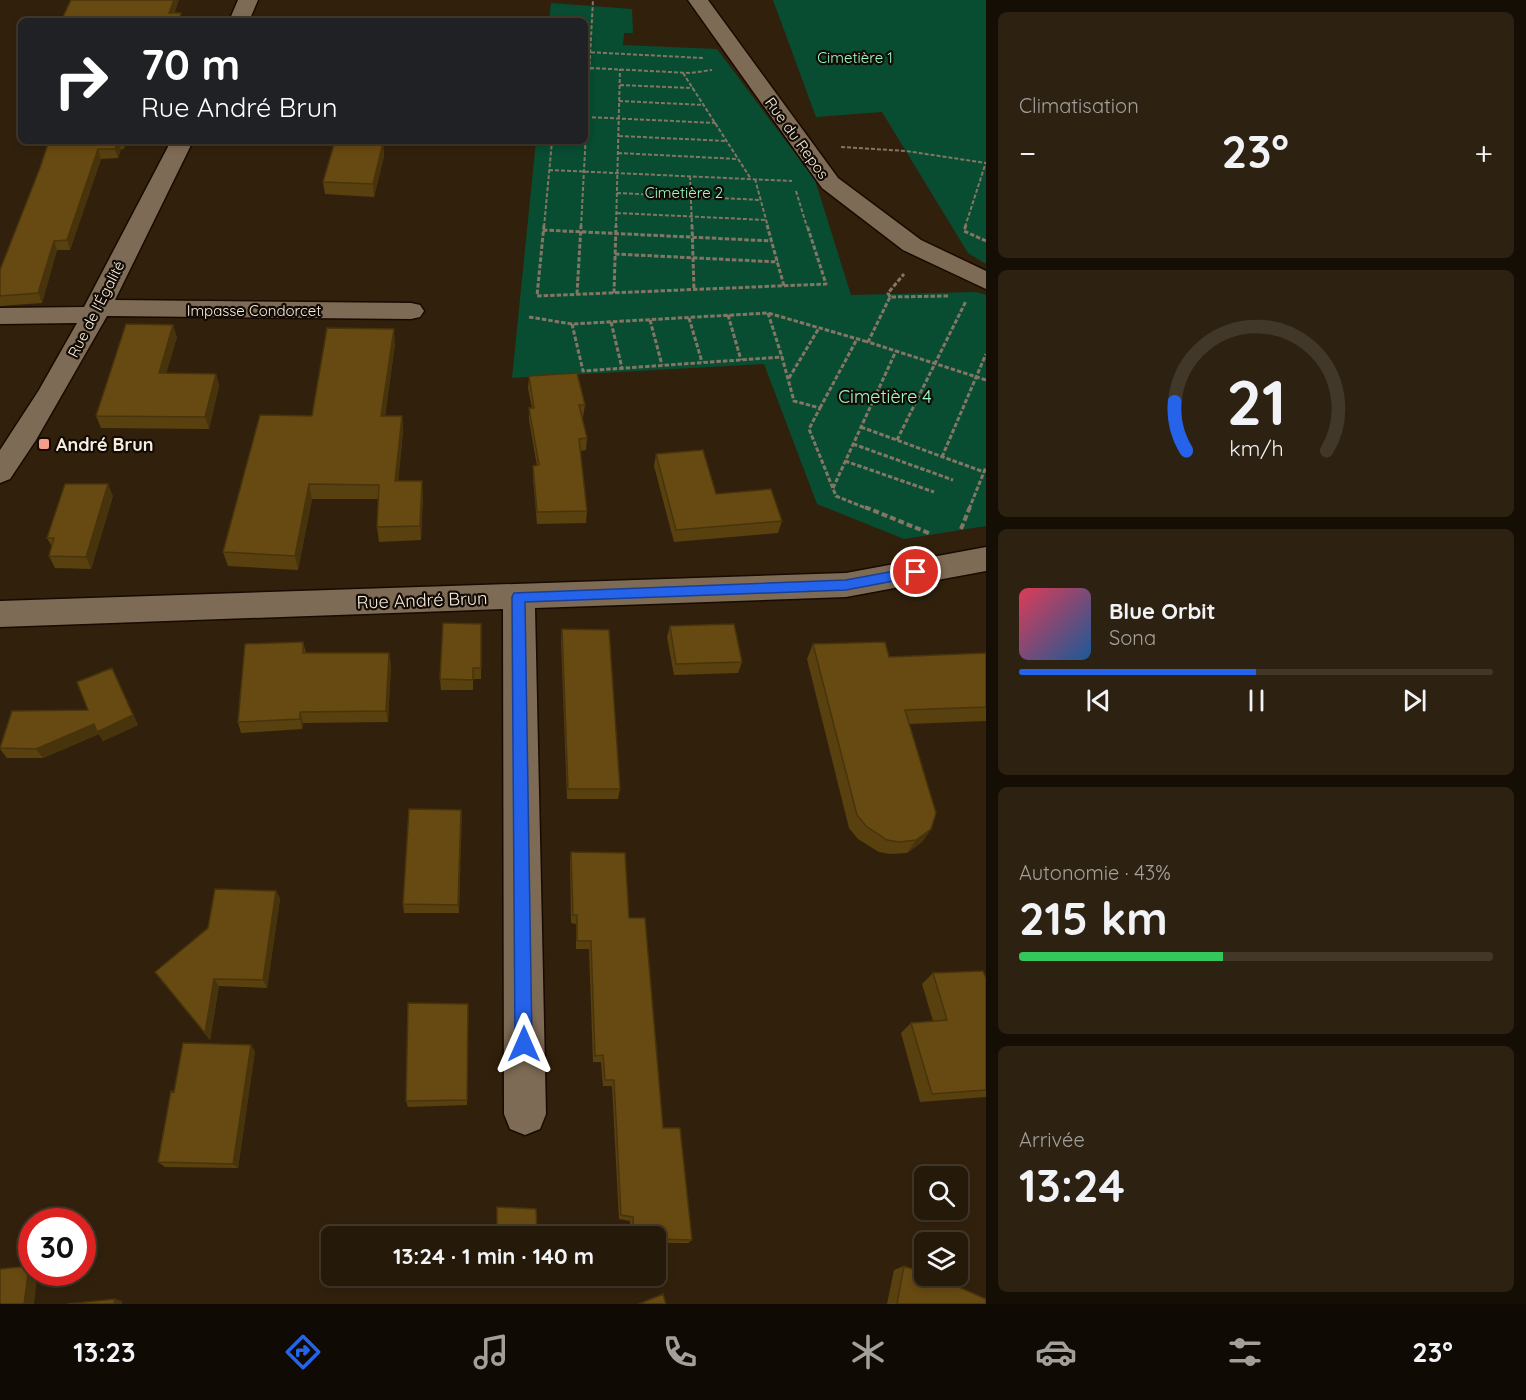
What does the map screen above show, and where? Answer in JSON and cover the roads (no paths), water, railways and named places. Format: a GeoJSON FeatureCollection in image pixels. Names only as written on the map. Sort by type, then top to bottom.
{"type":"FeatureCollection","features":[{"type":"Feature","properties":{"kind":"street"},"geometry":{"type":"LineString","coordinates":[[240,18],[248,0]]}},
{"type":"Feature","properties":{"kind":"street","name":"Rue du Repos"},"geometry":{"type":"LineString","coordinates":[[698,0],[830,183],[912,245],[978,288]]}},
{"type":"Feature","properties":{"kind":"street","name":"Rue de l'Égalité"},"geometry":{"type":"LineString","coordinates":[[0,472],[22,442],[71,359],[180,144]]}},
{"type":"Feature","properties":{"kind":"street","name":"Impasse Condorcet"},"geometry":{"type":"LineString","coordinates":[[0,316],[95,312],[411,311]]}},
{"type":"Feature","properties":{"kind":"street","name":"Rue André Brun"},"geometry":{"type":"LineString","coordinates":[[0,614],[846,585],[986,559]]}},
{"type":"Feature","properties":{"kind":"street"},"geometry":{"type":"LineString","coordinates":[[519,597],[525,1114]]}},
{"type":"Feature","properties":{"kind":"place","name":"André Brun"},"geometry":{"type":"Point","coordinates":[44,444]}},
{"type":"Feature","properties":{"kind":"park label","name":"Cimetière 1"},"geometry":{"type":"Point","coordinates":[855,57]}},
{"type":"Feature","properties":{"kind":"park label","name":"Cimetière 2"},"geometry":{"type":"Point","coordinates":[684,192]}},
{"type":"Feature","properties":{"kind":"park label","name":"Cimetière 4"},"geometry":{"type":"Point","coordinates":[885,396]}}]}
